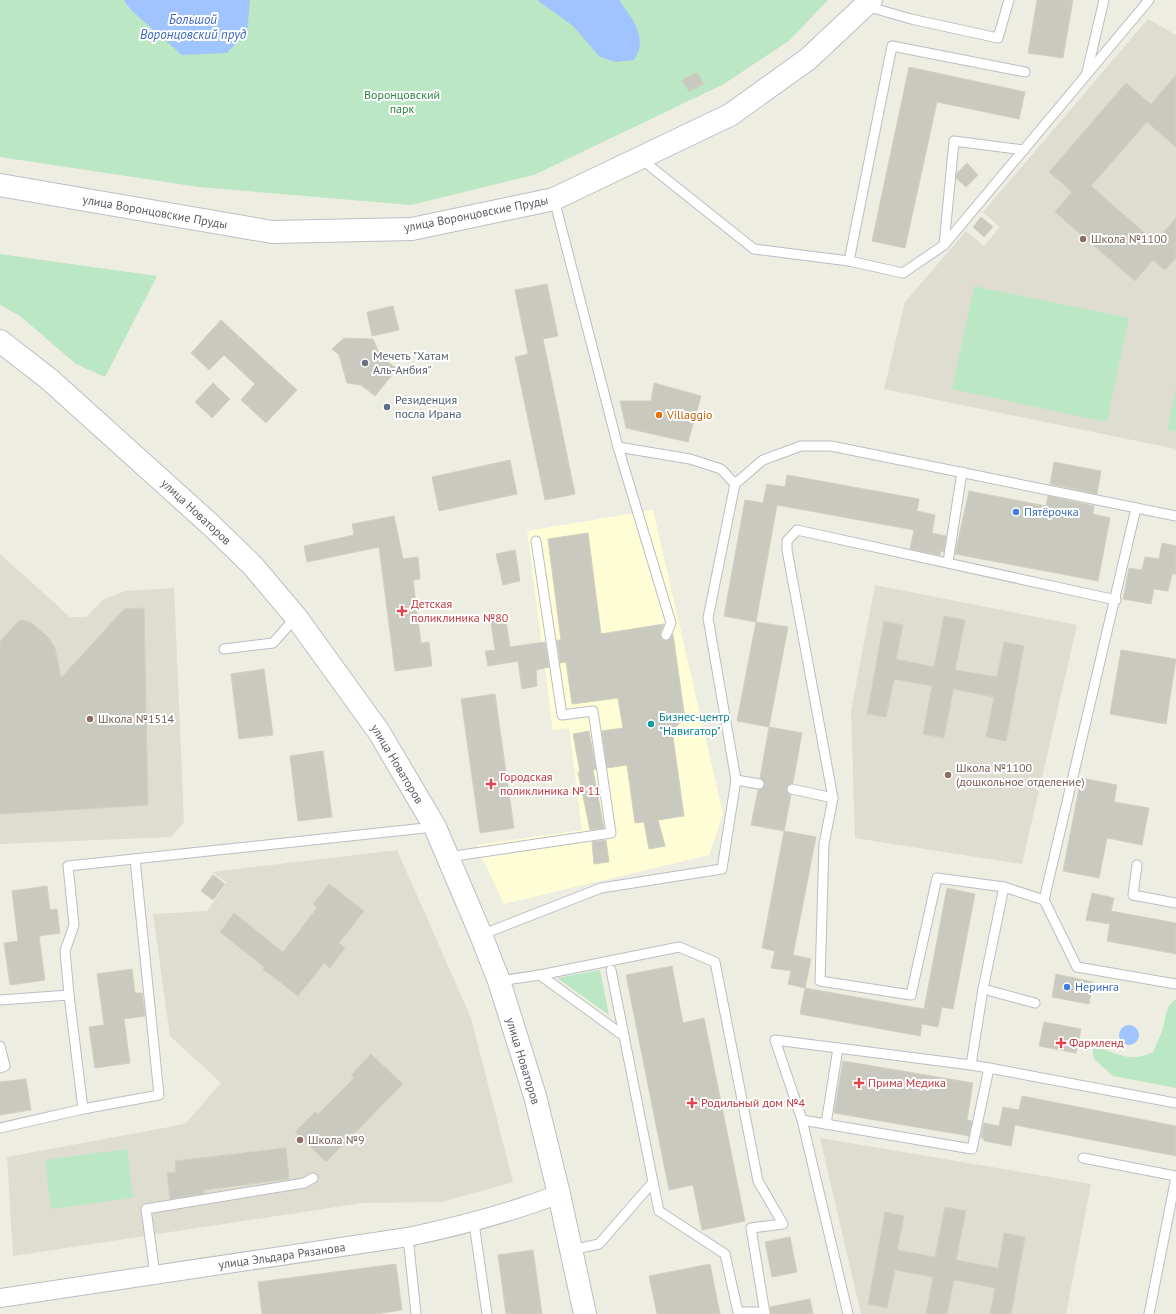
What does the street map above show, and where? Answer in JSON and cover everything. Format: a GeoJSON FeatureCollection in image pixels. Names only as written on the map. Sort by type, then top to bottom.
{"type":"FeatureCollection","features":[{"type":"Feature","properties":{"kind":"street","name":"улица Воронцовские Пруды"},"geometry":{"type":"LineString","coordinates":[[0,185],[272,232],[412,229],[554,198],[730,115],[808,58],[869,3]]}},
{"type":"Feature","properties":{"kind":"street","name":"улица Новаторов"},"geometry":{"type":"LineString","coordinates":[[0,341],[49,379],[212,526],[253,566],[296,617],[379,732],[435,827],[481,935],[499,982],[535,1096],[572,1250],[585,1314]]}},
{"type":"Feature","properties":{"kind":"street","name":"улица Эльдара Рязанова"},"geometry":{"type":"LineString","coordinates":[[0,1298],[406,1238],[474,1223],[559,1194]]}},
{"type":"Feature","properties":{"kind":"lane"},"geometry":{"type":"LineString","coordinates":[[869,3],[911,19],[998,38],[1009,0]]}},
{"type":"Feature","properties":{"kind":"lane"},"geometry":{"type":"LineString","coordinates":[[1087,74],[1104,0]]}},
{"type":"Feature","properties":{"kind":"lane"},"geometry":{"type":"LineString","coordinates":[[641,158],[754,249],[849,261],[903,273],[944,245],[1149,0]]}},
{"type":"Feature","properties":{"kind":"lane"},"geometry":{"type":"LineString","coordinates":[[849,261],[892,46],[1025,72]]}},
{"type":"Feature","properties":{"kind":"lane"},"geometry":{"type":"LineString","coordinates":[[944,245],[954,141],[1024,150]]}},
{"type":"Feature","properties":{"kind":"lane"},"geometry":{"type":"LineString","coordinates":[[554,198],[618,447],[671,623],[666,635]]}},
{"type":"Feature","properties":{"kind":"lane"},"geometry":{"type":"LineString","coordinates":[[481,935],[601,888],[722,869],[736,780],[708,618],[735,484],[763,460],[801,446],[831,446],[1176,516]]}},
{"type":"Feature","properties":{"kind":"lane"},"geometry":{"type":"LineString","coordinates":[[618,447],[690,459],[721,469],[735,484]]}},
{"type":"Feature","properties":{"kind":"lane"},"geometry":{"type":"LineString","coordinates":[[948,562],[962,472]]}},
{"type":"Feature","properties":{"kind":"lane"},"geometry":{"type":"LineString","coordinates":[[1136,508],[1116,600],[1044,900],[1077,967],[1176,984]]}},
{"type":"Feature","properties":{"kind":"lane"},"geometry":{"type":"LineString","coordinates":[[1044,900],[1004,886],[937,878],[912,995],[820,981],[824,844],[833,798],[808,672],[786,542],[797,530],[1116,600]]}},
{"type":"Feature","properties":{"kind":"lane"},"geometry":{"type":"LineString","coordinates":[[448,857],[611,833],[593,711],[562,715],[536,541]]}},
{"type":"Feature","properties":{"kind":"lane"},"geometry":{"type":"LineString","coordinates":[[224,649],[273,643],[296,617]]}},
{"type":"Feature","properties":{"kind":"lane"},"geometry":{"type":"LineString","coordinates":[[736,780],[759,784]]}},
{"type":"Feature","properties":{"kind":"lane"},"geometry":{"type":"LineString","coordinates":[[792,789],[833,798]]}},
{"type":"Feature","properties":{"kind":"lane"},"geometry":{"type":"LineString","coordinates":[[83,1108],[65,951],[74,925],[68,866],[435,827]]}},
{"type":"Feature","properties":{"kind":"lane"},"geometry":{"type":"LineString","coordinates":[[0,1128],[83,1108],[159,1095],[135,859]]}},
{"type":"Feature","properties":{"kind":"lane"},"geometry":{"type":"LineString","coordinates":[[1137,865],[1133,895],[1176,903]]}},
{"type":"Feature","properties":{"kind":"lane"},"geometry":{"type":"LineString","coordinates":[[971,1065],[983,989],[1004,886]]}},
{"type":"Feature","properties":{"kind":"lane"},"geometry":{"type":"LineString","coordinates":[[499,982],[679,947],[715,962],[758,1181],[783,1224],[751,1228],[765,1313],[738,1312],[725,1254],[659,1211],[611,970]]}},
{"type":"Feature","properties":{"kind":"lane"},"geometry":{"type":"LineString","coordinates":[[540,975],[624,1036]]}},
{"type":"Feature","properties":{"kind":"lane"},"geometry":{"type":"LineString","coordinates":[[983,989],[1035,1003]]}},
{"type":"Feature","properties":{"kind":"lane"},"geometry":{"type":"LineString","coordinates":[[0,1000],[69,995]]}},
{"type":"Feature","properties":{"kind":"lane"},"geometry":{"type":"LineString","coordinates":[[848,1314],[802,1120],[775,1040],[971,1065],[1176,1103]]}},
{"type":"Feature","properties":{"kind":"lane"},"geometry":{"type":"LineString","coordinates":[[0,1046],[5,1066],[0,1068]]}},
{"type":"Feature","properties":{"kind":"lane"},"geometry":{"type":"LineString","coordinates":[[826,1124],[838,1048]]}},
{"type":"Feature","properties":{"kind":"lane"},"geometry":{"type":"LineString","coordinates":[[802,1120],[972,1149],[989,1068]]}},
{"type":"Feature","properties":{"kind":"lane"},"geometry":{"type":"LineString","coordinates":[[1083,1158],[1176,1177],[1149,1314]]}},
{"type":"Feature","properties":{"kind":"lane"},"geometry":{"type":"LineString","coordinates":[[155,1275],[146,1209],[304,1183],[313,1178]]}},
{"type":"Feature","properties":{"kind":"lane"},"geometry":{"type":"LineString","coordinates":[[572,1250],[599,1244],[653,1182]]}},
{"type":"Feature","properties":{"kind":"lane"},"geometry":{"type":"LineString","coordinates":[[474,1223],[487,1314]]}},
{"type":"Feature","properties":{"kind":"lane"},"geometry":{"type":"LineString","coordinates":[[406,1238],[416,1314]]}},
{"type":"Feature","properties":{"kind":"shaded area","name":"Школа №1100"},"geometry":{"type":"Polygon","coordinates":[[[1148,19],[1176,35],[1176,449],[884,389],[905,302],[966,231],[984,246],[1000,227],[983,212],[1148,19]]]}},
{"type":"Feature","properties":{"kind":"shaded area"},"geometry":{"type":"Polygon","coordinates":[[[653,510],[723,814],[709,855],[504,904],[476,845],[582,830],[569,728],[553,730],[527,531],[653,510]]]}},
{"type":"Feature","properties":{"kind":"shaded area","name":"Школа №1514"},"geometry":{"type":"Polygon","coordinates":[[[0,554],[70,617],[86,617],[103,600],[125,591],[174,588],[184,822],[171,837],[0,844],[0,554]]]}},
{"type":"Feature","properties":{"kind":"shaded area","name":"Школа №1100 (дошкольное отделение)"},"geometry":{"type":"Polygon","coordinates":[[[875,585],[1077,625],[1022,864],[855,838],[851,711],[875,585]]]}},
{"type":"Feature","properties":{"kind":"shaded area"},"geometry":{"type":"Polygon","coordinates":[[[397,850],[471,1018],[513,1182],[442,1202],[362,1203],[13,1256],[7,1157],[185,1124],[221,1083],[170,1036],[153,914],[207,911],[227,883],[212,872],[397,850]]]}},
{"type":"Feature","properties":{"kind":"shaded area"},"geometry":{"type":"Polygon","coordinates":[[[820,1138],[1091,1184],[1066,1314],[861,1314],[820,1138]]]}},
{"type":"Feature","properties":{"kind":"green space","name":"Воронцовский парк"},"geometry":{"type":"Polygon","coordinates":[[[0,0],[828,0],[790,40],[724,84],[534,175],[411,205],[199,187],[0,157],[0,0]]]}},
{"type":"Feature","properties":{"kind":"green space"},"geometry":{"type":"Polygon","coordinates":[[[0,254],[157,276],[105,377],[76,364],[20,316],[0,305],[0,254]]]}},
{"type":"Feature","properties":{"kind":"green space"},"geometry":{"type":"Polygon","coordinates":[[[974,286],[1129,318],[1107,422],[952,389],[974,286]]]}},
{"type":"Feature","properties":{"kind":"green space"},"geometry":{"type":"Polygon","coordinates":[[[1176,387],[1176,432],[1167,430],[1176,387]]]}},
{"type":"Feature","properties":{"kind":"green space"},"geometry":{"type":"Polygon","coordinates":[[[600,970],[609,1015],[557,978],[600,970]]]}},
{"type":"Feature","properties":{"kind":"green space"},"geometry":{"type":"Polygon","coordinates":[[[1176,999],[1176,1088],[1113,1076],[1094,1059],[1092,1047],[1128,1057],[1144,1056],[1153,1052],[1162,1031],[1168,1009],[1172,1002],[1176,999]]]}},
{"type":"Feature","properties":{"kind":"green space"},"geometry":{"type":"Polygon","coordinates":[[[127,1149],[133,1198],[51,1209],[45,1160],[127,1149]]]}},
{"type":"Feature","properties":{"kind":"water","name":"Большой Воронцовский пруд"},"geometry":{"type":"Polygon","coordinates":[[[124,0],[250,0],[247,32],[227,53],[182,55],[131,10],[124,0]]]}},
{"type":"Feature","properties":{"kind":"water"},"geometry":{"type":"Polygon","coordinates":[[[537,0],[619,0],[633,21],[639,37],[640,44],[634,60],[616,62],[600,57],[573,26],[537,0]]]}},
{"type":"Feature","properties":{"kind":"water"},"geometry":{"type":"Polygon","coordinates":[[[1125,1025],[1133,1025],[1139,1031],[1139,1039],[1133,1045],[1125,1045],[1119,1039],[1119,1031],[1125,1025]]]}},
{"type":"Feature","properties":{"kind":"building"},"geometry":{"type":"Polygon","coordinates":[[[1037,0],[1073,0],[1063,58],[1028,53],[1037,0]]]}},
{"type":"Feature","properties":{"kind":"building"},"geometry":{"type":"Polygon","coordinates":[[[909,67],[1025,92],[1019,119],[937,102],[905,248],[872,241],[909,67]]]}},
{"type":"Feature","properties":{"kind":"building"},"geometry":{"type":"Polygon","coordinates":[[[697,72],[704,84],[689,92],[682,80],[697,72]]]}},
{"type":"Feature","properties":{"kind":"building"},"geometry":{"type":"Polygon","coordinates":[[[1176,75],[1176,147],[1147,122],[1091,186],[1155,242],[1176,218],[1176,258],[1165,270],[1153,260],[1135,281],[1055,212],[1072,192],[1049,172],[1126,83],[1151,104],[1176,75]]]}},
{"type":"Feature","properties":{"kind":"building"},"geometry":{"type":"Polygon","coordinates":[[[967,163],[978,175],[966,187],[956,178],[957,173],[967,163]]]}},
{"type":"Feature","properties":{"kind":"building"},"geometry":{"type":"Polygon","coordinates":[[[981,217],[993,227],[984,237],[973,227],[981,217]]]}},
{"type":"Feature","properties":{"kind":"building"},"geometry":{"type":"Polygon","coordinates":[[[547,284],[558,336],[543,339],[575,494],[545,500],[515,357],[528,354],[515,290],[547,284]]]}},
{"type":"Feature","properties":{"kind":"building"},"geometry":{"type":"Polygon","coordinates":[[[393,306],[399,330],[372,336],[367,312],[393,306]]]}},
{"type":"Feature","properties":{"kind":"building"},"geometry":{"type":"Polygon","coordinates":[[[221,320],[297,390],[266,423],[241,400],[255,384],[224,355],[209,370],[191,353],[221,320]]]}},
{"type":"Feature","properties":{"kind":"building","name":"Мечеть \"Хатам Аль-Анбия\""},"geometry":{"type":"Polygon","coordinates":[[[344,338],[373,339],[381,357],[397,369],[375,396],[361,385],[347,383],[339,355],[332,349],[344,338]]]}},
{"type":"Feature","properties":{"kind":"building"},"geometry":{"type":"Polygon","coordinates":[[[213,383],[230,399],[212,418],[195,402],[213,383]]]}},
{"type":"Feature","properties":{"kind":"building","name":"Villaggio"},"geometry":{"type":"Polygon","coordinates":[[[654,383],[701,396],[688,442],[626,428],[620,401],[651,401],[654,383]]]}},
{"type":"Feature","properties":{"kind":"building"},"geometry":{"type":"Polygon","coordinates":[[[510,460],[517,494],[439,511],[432,477],[510,460]]]}},
{"type":"Feature","properties":{"kind":"building"},"geometry":{"type":"Polygon","coordinates":[[[1054,462],[1101,471],[1097,494],[1050,484],[1054,462]]]}},
{"type":"Feature","properties":{"kind":"building"},"geometry":{"type":"Polygon","coordinates":[[[787,475],[919,499],[917,511],[935,515],[932,533],[946,536],[944,552],[941,551],[940,555],[910,549],[914,530],[777,505],[756,622],[724,616],[745,500],[763,503],[767,484],[785,487],[787,475]]]}},
{"type":"Feature","properties":{"kind":"building"},"geometry":{"type":"Polygon","coordinates":[[[969,491],[1046,506],[1048,496],[1094,506],[1093,514],[1110,518],[1098,581],[955,554],[969,491]]]}},
{"type":"Feature","properties":{"kind":"building","name":"Детская поликлиника №80"},"geometry":{"type":"Polygon","coordinates":[[[394,516],[403,559],[418,557],[420,579],[413,580],[421,643],[429,642],[432,666],[395,671],[379,547],[307,562],[304,546],[354,535],[352,524],[394,516]]]}},
{"type":"Feature","properties":{"kind":"building"},"geometry":{"type":"Polygon","coordinates":[[[588,533],[601,634],[664,624],[660,633],[662,639],[667,641],[673,634],[685,719],[672,730],[684,816],[658,820],[665,846],[649,849],[644,822],[635,823],[627,765],[607,768],[602,731],[623,728],[618,698],[572,704],[566,662],[560,663],[557,640],[561,640],[548,539],[588,533]]]}},
{"type":"Feature","properties":{"kind":"building"},"geometry":{"type":"Polygon","coordinates":[[[1162,543],[1176,546],[1176,574],[1172,574],[1168,591],[1154,589],[1151,604],[1123,599],[1129,568],[1142,570],[1145,557],[1159,559],[1162,543]]]}},
{"type":"Feature","properties":{"kind":"building"},"geometry":{"type":"Polygon","coordinates":[[[515,550],[520,581],[503,585],[496,554],[515,550]]]}},
{"type":"Feature","properties":{"kind":"building"},"geometry":{"type":"Polygon","coordinates":[[[144,608],[148,805],[0,814],[0,641],[20,620],[30,622],[48,637],[55,648],[61,678],[124,609],[144,608]]]}},
{"type":"Feature","properties":{"kind":"building"},"geometry":{"type":"Polygon","coordinates":[[[505,613],[510,647],[545,642],[549,667],[536,670],[537,686],[522,689],[518,661],[488,666],[485,651],[495,650],[490,616],[505,613]]]}},
{"type":"Feature","properties":{"kind":"building"},"geometry":{"type":"Polygon","coordinates":[[[944,616],[965,620],[955,670],[997,677],[1004,642],[1024,646],[1006,741],[986,737],[994,697],[953,689],[944,738],[923,734],[932,686],[894,679],[886,717],[867,714],[884,621],[903,625],[896,659],[934,667],[944,616]]]}},
{"type":"Feature","properties":{"kind":"building"},"geometry":{"type":"Polygon","coordinates":[[[756,622],[788,627],[769,727],[737,721],[756,622]]]}},
{"type":"Feature","properties":{"kind":"building"},"geometry":{"type":"Polygon","coordinates":[[[1121,650],[1176,659],[1166,724],[1110,714],[1121,650]]]}},
{"type":"Feature","properties":{"kind":"building"},"geometry":{"type":"Polygon","coordinates":[[[264,669],[273,735],[239,739],[231,674],[264,669]]]}},
{"type":"Feature","properties":{"kind":"building","name":"Городская поликлиника № 11"},"geometry":{"type":"Polygon","coordinates":[[[495,694],[514,828],[480,833],[461,699],[495,694]]]}},
{"type":"Feature","properties":{"kind":"building"},"geometry":{"type":"Polygon","coordinates":[[[769,727],[802,733],[793,783],[788,785],[786,788],[788,793],[791,795],[784,831],[751,825],[758,790],[765,785],[760,778],[769,727]]]}},
{"type":"Feature","properties":{"kind":"building"},"geometry":{"type":"Polygon","coordinates":[[[589,731],[596,769],[593,770],[604,828],[590,830],[578,772],[580,772],[573,734],[589,731]]]}},
{"type":"Feature","properties":{"kind":"building"},"geometry":{"type":"Polygon","coordinates":[[[323,751],[332,817],[298,821],[290,756],[323,751]]]}},
{"type":"Feature","properties":{"kind":"building"},"geometry":{"type":"Polygon","coordinates":[[[1081,778],[1117,785],[1114,802],[1149,808],[1142,845],[1107,838],[1099,878],[1063,871],[1081,778]]]}},
{"type":"Feature","properties":{"kind":"building"},"geometry":{"type":"Polygon","coordinates":[[[784,831],[816,837],[793,955],[811,959],[805,988],[788,984],[791,971],[771,968],[775,951],[762,948],[784,831]]]}},
{"type":"Feature","properties":{"kind":"building"},"geometry":{"type":"Polygon","coordinates":[[[606,840],[609,862],[594,864],[592,842],[606,840]]]}},
{"type":"Feature","properties":{"kind":"building"},"geometry":{"type":"Polygon","coordinates":[[[213,875],[225,884],[213,900],[201,891],[213,875]]]}},
{"type":"Feature","properties":{"kind":"building"},"geometry":{"type":"Polygon","coordinates":[[[329,884],[364,911],[339,943],[345,948],[330,968],[324,963],[298,996],[263,969],[264,967],[220,932],[234,913],[283,952],[317,908],[313,904],[329,884]]]}},
{"type":"Feature","properties":{"kind":"building"},"geometry":{"type":"Polygon","coordinates":[[[47,886],[50,910],[57,909],[60,933],[39,936],[45,980],[10,985],[4,943],[18,941],[12,891],[47,886]]]}},
{"type":"Feature","properties":{"kind":"building"},"geometry":{"type":"Polygon","coordinates":[[[947,888],[975,894],[953,1009],[942,1007],[938,1027],[922,1024],[920,1036],[800,1014],[805,988],[924,1009],[947,888]]]}},
{"type":"Feature","properties":{"kind":"building"},"geometry":{"type":"Polygon","coordinates":[[[1092,893],[1114,898],[1111,911],[1176,923],[1176,954],[1107,941],[1110,924],[1086,920],[1092,893]]]}},
{"type":"Feature","properties":{"kind":"building"},"geometry":{"type":"Polygon","coordinates":[[[672,966],[683,1023],[704,1018],[745,1221],[702,1230],[693,1185],[669,1190],[626,975],[672,966]]]}},
{"type":"Feature","properties":{"kind":"building"},"geometry":{"type":"Polygon","coordinates":[[[132,969],[135,993],[142,993],[145,1016],[124,1019],[130,1063],[95,1068],[89,1027],[104,1025],[97,974],[132,969]]]}},
{"type":"Feature","properties":{"kind":"building"},"geometry":{"type":"Polygon","coordinates":[[[1056,974],[1093,982],[1089,1004],[1052,997],[1056,974]]]}},
{"type":"Feature","properties":{"kind":"building"},"geometry":{"type":"Polygon","coordinates":[[[1044,1022],[1081,1029],[1076,1053],[1039,1046],[1044,1022]]]}},
{"type":"Feature","properties":{"kind":"building"},"geometry":{"type":"Polygon","coordinates":[[[371,1054],[403,1084],[326,1162],[295,1132],[315,1112],[318,1114],[354,1078],[351,1075],[371,1054]]]}},
{"type":"Feature","properties":{"kind":"building"},"geometry":{"type":"Polygon","coordinates":[[[843,1061],[973,1083],[967,1120],[972,1121],[969,1136],[834,1113],[843,1061]]]}},
{"type":"Feature","properties":{"kind":"building"},"geometry":{"type":"Polygon","coordinates":[[[26,1079],[31,1110],[0,1115],[0,1082],[26,1079]]]}},
{"type":"Feature","properties":{"kind":"building"},"geometry":{"type":"Polygon","coordinates":[[[1022,1096],[1176,1126],[1176,1156],[1015,1125],[1011,1146],[984,1141],[984,1138],[981,1138],[984,1123],[999,1126],[1003,1107],[1019,1110],[1022,1096]]]}},
{"type":"Feature","properties":{"kind":"building"},"geometry":{"type":"Polygon","coordinates":[[[286,1148],[289,1179],[204,1190],[205,1193],[170,1199],[167,1173],[176,1172],[175,1161],[286,1148]]]}},
{"type":"Feature","properties":{"kind":"building"},"geometry":{"type":"Polygon","coordinates":[[[945,1207],[966,1211],[956,1260],[998,1268],[1004,1233],[1025,1237],[1011,1314],[990,1314],[995,1288],[954,1280],[947,1314],[926,1314],[933,1277],[895,1270],[887,1308],[868,1304],[885,1212],[904,1216],[897,1250],[935,1257],[945,1207]]]}},
{"type":"Feature","properties":{"kind":"building"},"geometry":{"type":"Polygon","coordinates":[[[790,1237],[797,1272],[772,1277],[765,1242],[790,1237]]]}},
{"type":"Feature","properties":{"kind":"building"},"geometry":{"type":"Polygon","coordinates":[[[533,1250],[542,1314],[506,1314],[498,1255],[533,1250]]]}},
{"type":"Feature","properties":{"kind":"building"},"geometry":{"type":"Polygon","coordinates":[[[396,1264],[402,1310],[376,1314],[262,1314],[258,1282],[396,1264]]]}},
{"type":"Feature","properties":{"kind":"building"},"geometry":{"type":"Polygon","coordinates":[[[710,1264],[720,1314],[657,1314],[649,1276],[710,1264]]]}},
{"type":"Feature","properties":{"kind":"building"},"geometry":{"type":"Polygon","coordinates":[[[810,1299],[813,1314],[771,1314],[770,1307],[810,1299]]]}},
{"type":"Feature","properties":{"kind":"place","name":"Школа №1100"},"geometry":{"type":"Point","coordinates":[1083,239]}},
{"type":"Feature","properties":{"kind":"place","name":"Мечеть \"Хатам Аль-Анбия\""},"geometry":{"type":"Point","coordinates":[365,363]}},
{"type":"Feature","properties":{"kind":"place","name":"Резиденция посла Ирана"},"geometry":{"type":"Point","coordinates":[387,407]}},
{"type":"Feature","properties":{"kind":"place","name":"Villaggio"},"geometry":{"type":"Point","coordinates":[659,415]}},
{"type":"Feature","properties":{"kind":"place","name":"Пятёрочка"},"geometry":{"type":"Point","coordinates":[1016,512]}},
{"type":"Feature","properties":{"kind":"place","name":"Детская поликлиника №80"},"geometry":{"type":"Point","coordinates":[402,611]}},
{"type":"Feature","properties":{"kind":"place","name":"Школа №1514"},"geometry":{"type":"Point","coordinates":[90,719]}},
{"type":"Feature","properties":{"kind":"place","name":"Бизнеc-центр \"Навигатор\""},"geometry":{"type":"Point","coordinates":[651,724]}},
{"type":"Feature","properties":{"kind":"place","name":"Школа №1100 (дошкольное отделение)"},"geometry":{"type":"Point","coordinates":[948,775]}},
{"type":"Feature","properties":{"kind":"place","name":"Городская поликлиника № 11"},"geometry":{"type":"Point","coordinates":[491,784]}},
{"type":"Feature","properties":{"kind":"place","name":"Неринга"},"geometry":{"type":"Point","coordinates":[1067,987]}},
{"type":"Feature","properties":{"kind":"place","name":"Фармленд"},"geometry":{"type":"Point","coordinates":[1061,1043]}},
{"type":"Feature","properties":{"kind":"place","name":"Прима Медика"},"geometry":{"type":"Point","coordinates":[859,1083]}},
{"type":"Feature","properties":{"kind":"place","name":"Родильный дом №4"},"geometry":{"type":"Point","coordinates":[692,1103]}},
{"type":"Feature","properties":{"kind":"place","name":"Школа №9"},"geometry":{"type":"Point","coordinates":[300,1140]}}]}
